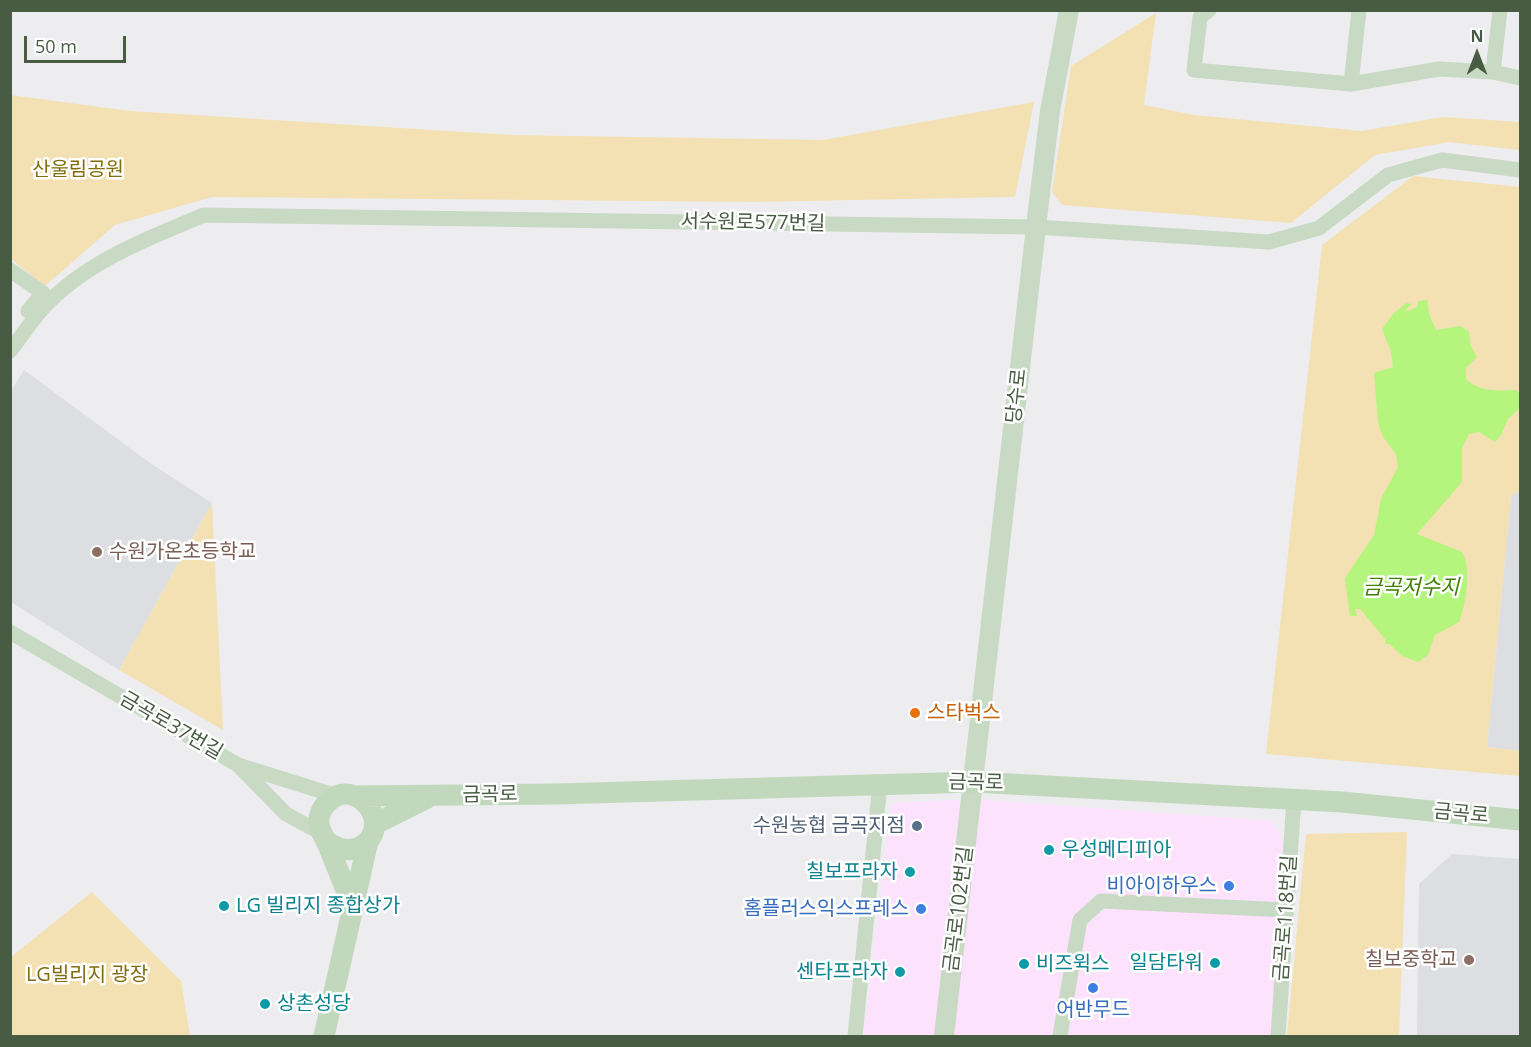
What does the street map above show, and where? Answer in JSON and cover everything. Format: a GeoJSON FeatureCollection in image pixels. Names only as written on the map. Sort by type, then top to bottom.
{"type":"FeatureCollection","features":[{"type":"Feature","properties":{"kind":"main road","name":"금곡로"},"geometry":{"type":"LineString","coordinates":[[346,796],[430,796],[974,782],[1294,799],[1521,820]]}},
{"type":"Feature","properties":{"kind":"main road"},"geometry":{"type":"LineString","coordinates":[[324,1036],[352,905],[371,833],[370,807],[346,796],[323,807],[320,815],[324,837],[352,905]]}},
{"type":"Feature","properties":{"kind":"main road","name":"금곡로"},"geometry":{"type":"LineString","coordinates":[[371,833],[430,796]]}},
{"type":"Feature","properties":{"kind":"main road"},"geometry":{"type":"LineString","coordinates":[[324,837],[335,848],[347,850],[358,848],[371,833]]}},
{"type":"Feature","properties":{"kind":"street","name":"당수로"},"geometry":{"type":"LineString","coordinates":[[974,782],[1035,227],[1050,111],[1069,10]]}},
{"type":"Feature","properties":{"kind":"street"},"geometry":{"type":"LineString","coordinates":[[1209,10],[1200,17],[1194,70],[1351,84],[1439,69],[1493,72],[1521,78]]}},
{"type":"Feature","properties":{"kind":"street"},"geometry":{"type":"LineString","coordinates":[[1351,84],[1359,10]]}},
{"type":"Feature","properties":{"kind":"street"},"geometry":{"type":"LineString","coordinates":[[1493,72],[1500,10]]}},
{"type":"Feature","properties":{"kind":"street","name":"서수원로577번길"},"geometry":{"type":"LineString","coordinates":[[10,351],[40,304],[81,275],[129,247],[204,215],[1035,227],[1269,242],[1319,228],[1388,175],[1442,160],[1521,170]]}},
{"type":"Feature","properties":{"kind":"street"},"geometry":{"type":"LineString","coordinates":[[10,270],[43,293],[40,304],[10,333]]}},
{"type":"Feature","properties":{"kind":"street"},"geometry":{"type":"LineString","coordinates":[[10,280],[40,304]]}},
{"type":"Feature","properties":{"kind":"street","name":"금곡로37번길"},"geometry":{"type":"LineString","coordinates":[[10,632],[238,765],[286,814],[324,837]]}},
{"type":"Feature","properties":{"kind":"street"},"geometry":{"type":"LineString","coordinates":[[238,765],[346,796]]}},
{"type":"Feature","properties":{"kind":"street","name":"금곡로102번길"},"geometry":{"type":"LineString","coordinates":[[944,1036],[974,782]]}},
{"type":"Feature","properties":{"kind":"street"},"geometry":{"type":"LineString","coordinates":[[855,1036],[880,783]]}},
{"type":"Feature","properties":{"kind":"street","name":"금곡로118번길"},"geometry":{"type":"LineString","coordinates":[[1278,1036],[1294,799]]}},
{"type":"Feature","properties":{"kind":"street"},"geometry":{"type":"LineString","coordinates":[[1060,1036],[1080,920],[1101,901],[1286,910]]}},
{"type":"Feature","properties":{"kind":"shaded area","name":"수원가온초등학교"},"geometry":{"type":"Polygon","coordinates":[[[24,370],[150,463],[212,503],[119,670],[11,602],[10,392],[24,370]]]}},
{"type":"Feature","properties":{"kind":"shaded area"},"geometry":{"type":"Polygon","coordinates":[[[1520,490],[1520,751],[1487,747],[1511,496],[1520,490]]]}},
{"type":"Feature","properties":{"kind":"shaded area"},"geometry":{"type":"Polygon","coordinates":[[[972,799],[1272,821],[1283,840],[1271,1036],[863,1036],[892,803],[972,799]]]}},
{"type":"Feature","properties":{"kind":"shaded area","name":"칠보중학교"},"geometry":{"type":"Polygon","coordinates":[[[1452,854],[1520,859],[1520,1036],[1417,1036],[1419,884],[1452,854]]]}},
{"type":"Feature","properties":{"kind":"green space"},"geometry":{"type":"Polygon","coordinates":[[[1156,13],[1144,105],[1194,115],[1362,131],[1443,117],[1520,122],[1519,150],[1449,142],[1375,155],[1291,223],[1062,205],[1052,192],[1071,66],[1156,13]]]}},
{"type":"Feature","properties":{"kind":"green space","name":"산울림공원"},"geometry":{"type":"Polygon","coordinates":[[[10,95],[130,111],[512,135],[823,140],[1034,102],[1015,197],[752,202],[212,197],[115,225],[45,286],[11,259],[10,95]]]}},
{"type":"Feature","properties":{"kind":"green space"},"geometry":{"type":"Polygon","coordinates":[[[1413,176],[1520,187],[1520,490],[1511,496],[1487,747],[1520,751],[1520,776],[1266,754],[1322,245],[1413,176]]]}},
{"type":"Feature","properties":{"kind":"green space"},"geometry":{"type":"Polygon","coordinates":[[[212,503],[223,730],[119,670],[212,503]]]}},
{"type":"Feature","properties":{"kind":"green space"},"geometry":{"type":"Polygon","coordinates":[[[1407,832],[1399,1036],[1287,1036],[1306,834],[1407,832]]]}},
{"type":"Feature","properties":{"kind":"green space","name":"LG빌리지 광장"},"geometry":{"type":"Polygon","coordinates":[[[92,892],[181,981],[190,1036],[11,1036],[11,957],[92,892]]]}},
{"type":"Feature","properties":{"kind":"water","name":"금곡저수지"},"geometry":{"type":"Polygon","coordinates":[[[1427,300],[1429,314],[1436,330],[1461,326],[1469,332],[1470,344],[1477,357],[1466,368],[1466,379],[1483,388],[1516,390],[1520,394],[1520,408],[1508,419],[1495,442],[1479,432],[1469,434],[1462,448],[1462,482],[1417,534],[1462,552],[1467,567],[1466,597],[1459,622],[1435,635],[1428,655],[1418,662],[1402,656],[1390,644],[1385,644],[1385,639],[1360,609],[1355,609],[1357,616],[1350,616],[1345,578],[1374,535],[1381,499],[1398,467],[1396,454],[1383,437],[1378,423],[1374,373],[1393,367],[1391,352],[1382,329],[1394,313],[1406,303],[1412,304],[1405,310],[1408,311],[1417,307],[1418,301],[1427,300]]]}},
{"type":"Feature","properties":{"kind":"place","name":"수원가온초등학교"},"geometry":{"type":"Point","coordinates":[97,552]}},
{"type":"Feature","properties":{"kind":"place","name":"스타벅스"},"geometry":{"type":"Point","coordinates":[915,713]}},
{"type":"Feature","properties":{"kind":"place","name":"수원농협 금곡지점"},"geometry":{"type":"Point","coordinates":[917,826]}},
{"type":"Feature","properties":{"kind":"place","name":"우성메디피아"},"geometry":{"type":"Point","coordinates":[1049,850]}},
{"type":"Feature","properties":{"kind":"place","name":"칠보프라자"},"geometry":{"type":"Point","coordinates":[910,872]}},
{"type":"Feature","properties":{"kind":"place","name":"비아이하우스"},"geometry":{"type":"Point","coordinates":[1229,886]}},
{"type":"Feature","properties":{"kind":"place","name":"LG 빌리지 종합상가"},"geometry":{"type":"Point","coordinates":[224,906]}},
{"type":"Feature","properties":{"kind":"place","name":"홈플러스익스프레스"},"geometry":{"type":"Point","coordinates":[921,909]}},
{"type":"Feature","properties":{"kind":"place","name":"칠보중학교"},"geometry":{"type":"Point","coordinates":[1469,960]}},
{"type":"Feature","properties":{"kind":"place","name":"일담타워"},"geometry":{"type":"Point","coordinates":[1215,963]}},
{"type":"Feature","properties":{"kind":"place","name":"비즈윅스"},"geometry":{"type":"Point","coordinates":[1024,964]}},
{"type":"Feature","properties":{"kind":"place","name":"센타프라자"},"geometry":{"type":"Point","coordinates":[900,972]}},
{"type":"Feature","properties":{"kind":"place","name":"어반무드"},"geometry":{"type":"Point","coordinates":[1093,988]}},
{"type":"Feature","properties":{"kind":"place","name":"상촌성당"},"geometry":{"type":"Point","coordinates":[265,1004]}}]}
